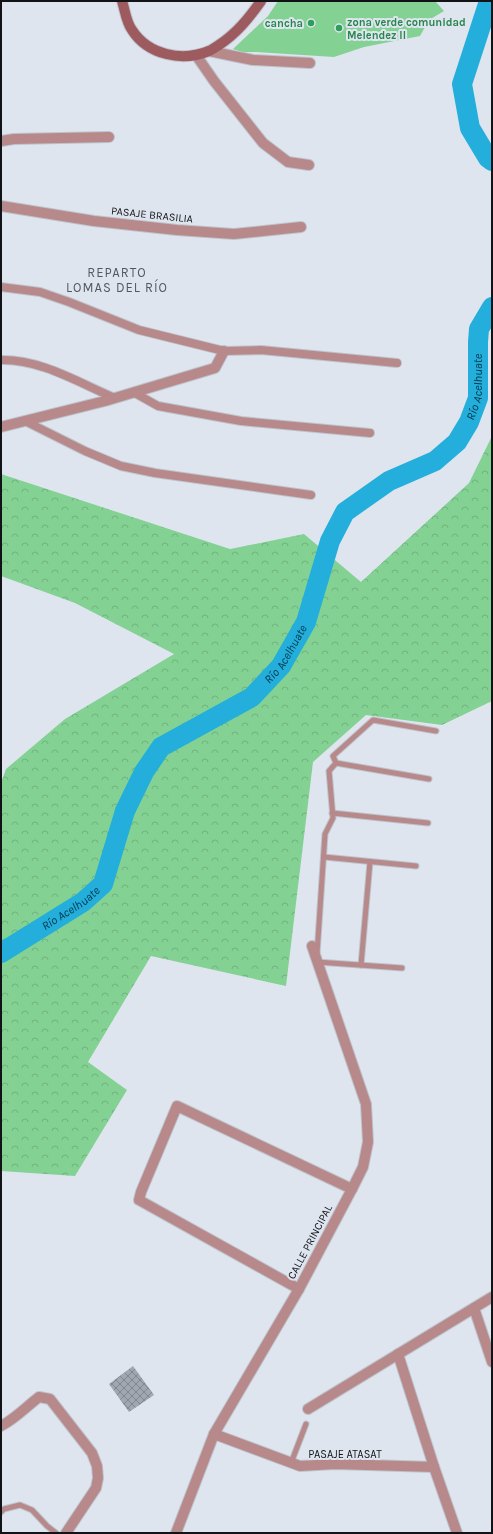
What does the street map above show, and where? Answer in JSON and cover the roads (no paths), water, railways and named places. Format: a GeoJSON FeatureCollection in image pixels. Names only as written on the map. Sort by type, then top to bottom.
{"type":"FeatureCollection","features":[{"type":"Feature","properties":{"kind":"main road"},"geometry":{"type":"LineString","coordinates":[[122,1],[131,30],[141,41],[154,50],[168,55],[184,56],[196,55],[209,51],[231,36],[240,28],[261,1]]}},
{"type":"Feature","properties":{"kind":"street"},"geometry":{"type":"LineString","coordinates":[[209,51],[253,60],[310,63]]}},
{"type":"Feature","properties":{"kind":"street"},"geometry":{"type":"LineString","coordinates":[[196,55],[214,81],[263,143],[288,162],[309,164]]}},
{"type":"Feature","properties":{"kind":"street"},"geometry":{"type":"LineString","coordinates":[[1,141],[14,139],[110,136]]}},
{"type":"Feature","properties":{"kind":"street","name":"PASAJE BRASILIA"},"geometry":{"type":"LineString","coordinates":[[1,206],[94,221],[177,230],[234,234],[301,227]]}},
{"type":"Feature","properties":{"kind":"street"},"geometry":{"type":"LineString","coordinates":[[1,287],[40,292],[70,302],[139,330],[224,351],[261,350],[397,363]]}},
{"type":"Feature","properties":{"kind":"street"},"geometry":{"type":"LineString","coordinates":[[1,427],[115,398],[216,368],[224,351]]}},
{"type":"Feature","properties":{"kind":"street"},"geometry":{"type":"LineString","coordinates":[[1,360],[15,360],[36,364],[115,398]]}},
{"type":"Feature","properties":{"kind":"street"},"geometry":{"type":"LineString","coordinates":[[133,392],[158,406],[241,421],[370,433]]}},
{"type":"Feature","properties":{"kind":"street"},"geometry":{"type":"LineString","coordinates":[[25,421],[85,451],[121,466],[155,473],[311,494]]}},
{"type":"Feature","properties":{"kind":"street","name":"CALLE PRINCIPAL"},"geometry":{"type":"LineString","coordinates":[[176,1533],[214,1434],[298,1289],[363,1167],[368,1142],[366,1104],[312,946]]}},
{"type":"Feature","properties":{"kind":"street"},"geometry":{"type":"LineString","coordinates":[[298,1289],[139,1200],[177,1106],[352,1189]]}},
{"type":"Feature","properties":{"kind":"street"},"geometry":{"type":"LineString","coordinates":[[308,1409],[492,1297]]}},
{"type":"Feature","properties":{"kind":"street"},"geometry":{"type":"LineString","coordinates":[[474,1308],[492,1362]]}},
{"type":"Feature","properties":{"kind":"street"},"geometry":{"type":"LineString","coordinates":[[398,1354],[457,1533]]}},
{"type":"Feature","properties":{"kind":"street"},"geometry":{"type":"LineString","coordinates":[[1,1426],[10,1421],[39,1398],[50,1399],[92,1453],[97,1466],[98,1478],[96,1488],[66,1533]]}},
{"type":"Feature","properties":{"kind":"street","name":"PASAJE ATASAT"},"geometry":{"type":"LineString","coordinates":[[214,1434],[300,1466],[335,1464],[434,1467]]}},
{"type":"Feature","properties":{"kind":"lane"},"geometry":{"type":"LineString","coordinates":[[336,763],[333,756],[373,720],[436,731]]}},
{"type":"Feature","properties":{"kind":"lane"},"geometry":{"type":"LineString","coordinates":[[336,763],[429,779]]}},
{"type":"Feature","properties":{"kind":"lane"},"geometry":{"type":"LineString","coordinates":[[336,763],[329,771],[332,818],[325,834],[317,962],[402,968]]}},
{"type":"Feature","properties":{"kind":"lane"},"geometry":{"type":"LineString","coordinates":[[332,813],[428,823]]}},
{"type":"Feature","properties":{"kind":"lane"},"geometry":{"type":"LineString","coordinates":[[324,857],[416,866]]}},
{"type":"Feature","properties":{"kind":"lane"},"geometry":{"type":"LineString","coordinates":[[361,965],[370,862]]}},
{"type":"Feature","properties":{"kind":"lane"},"geometry":{"type":"LineString","coordinates":[[291,1463],[306,1424]]}},
{"type":"Feature","properties":{"kind":"lane"},"geometry":{"type":"LineString","coordinates":[[1,1512],[4,1509],[20,1505],[32,1510],[56,1533]]}},
{"type":"Feature","properties":{"kind":"waterway","name":"Río Acelhuate"},"geometry":{"type":"LineString","coordinates":[[489,1],[462,84],[470,128],[488,158],[492,161]]}},
{"type":"Feature","properties":{"kind":"waterway","name":"Río Acelhuate"},"geometry":{"type":"LineString","coordinates":[[1,953],[83,902],[103,884],[125,811],[144,772],[161,747],[252,697],[281,666],[306,622],[330,541],[345,512],[389,481],[435,461],[457,442],[469,422],[478,398],[479,329],[492,307]]}},
{"type":"Feature","properties":{"kind":"place","name":"cancha"},"geometry":{"type":"Point","coordinates":[311,23]}},
{"type":"Feature","properties":{"kind":"place","name":"zona verde comunidad Melendez II"},"geometry":{"type":"Point","coordinates":[339,28]}},
{"type":"Feature","properties":{"kind":"district","name":"REPARTO LOMAS DEL RÍO"},"geometry":{"type":"Point","coordinates":[117,280]}}]}
